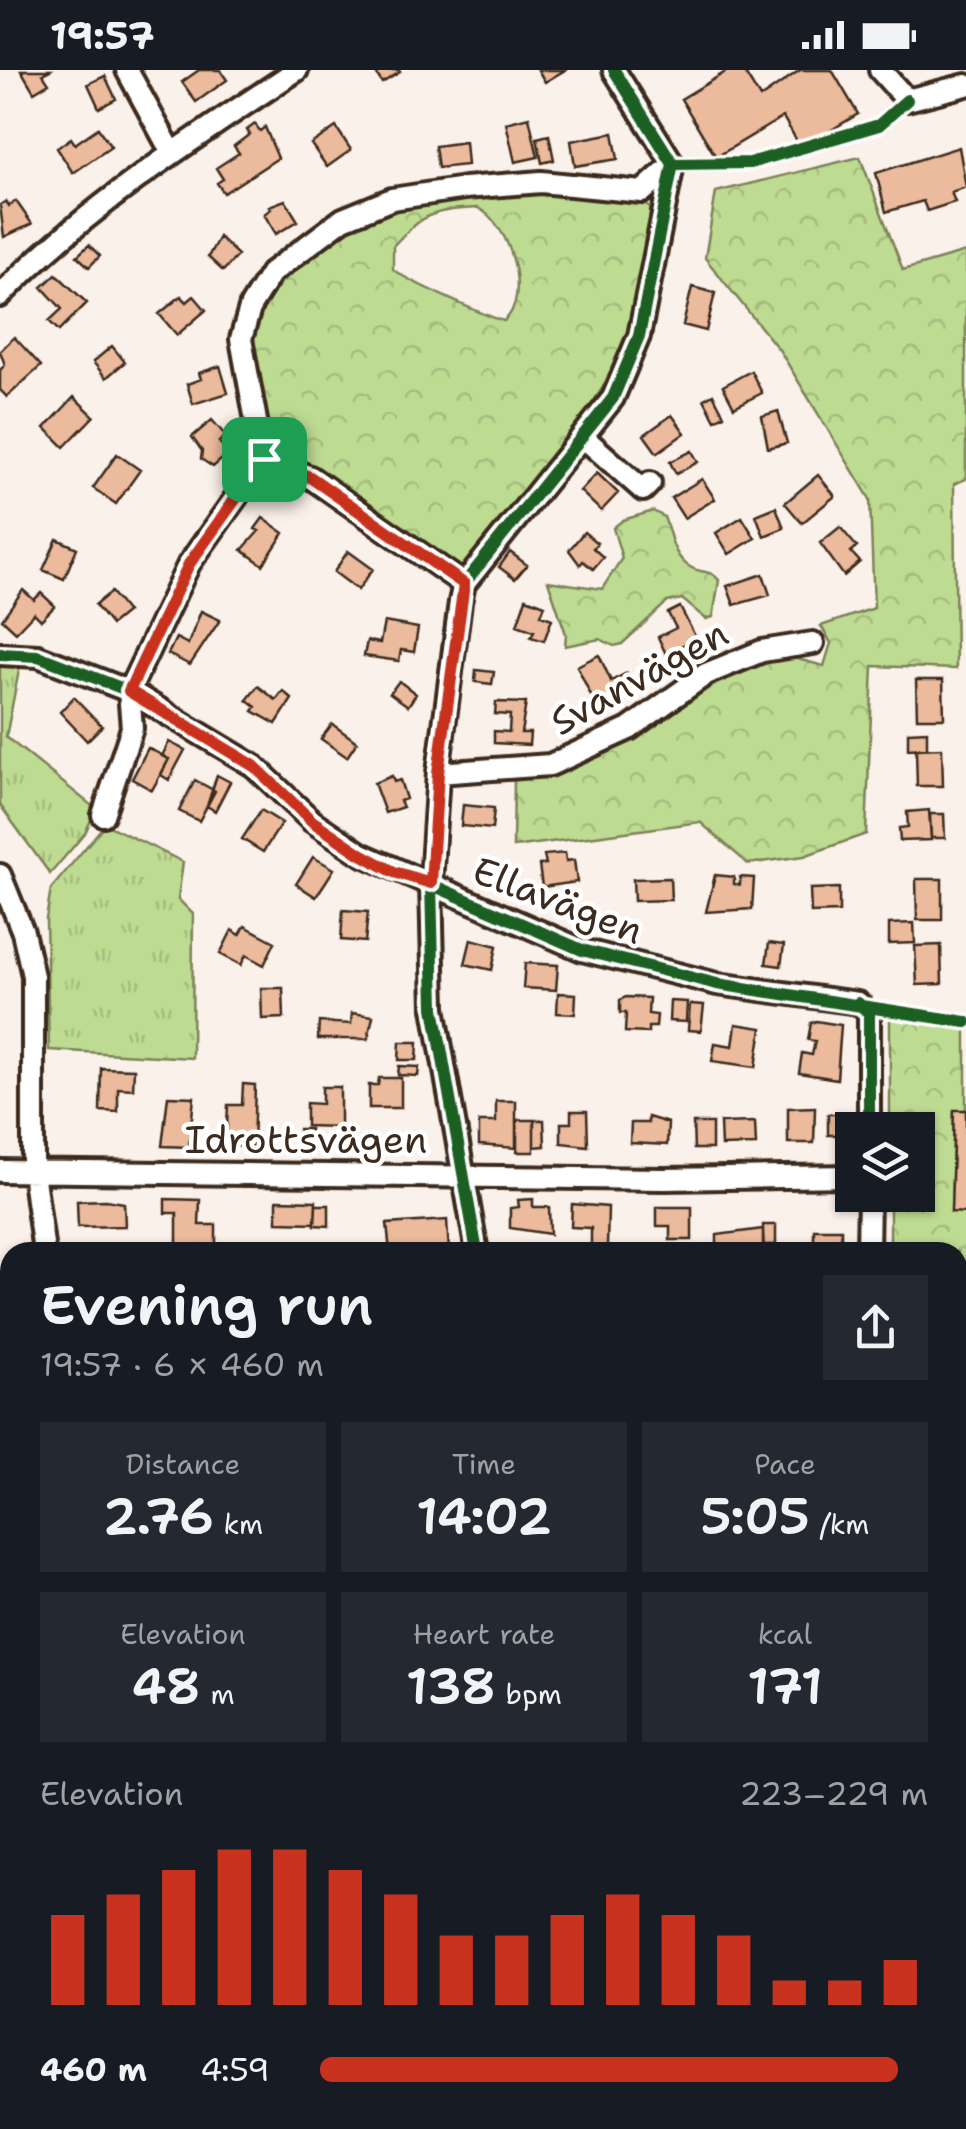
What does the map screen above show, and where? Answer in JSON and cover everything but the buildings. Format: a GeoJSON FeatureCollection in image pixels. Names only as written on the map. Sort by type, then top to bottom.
{"type":"FeatureCollection","features":[{"type":"Feature","properties":{"kind":"street"},"geometry":{"type":"LineString","coordinates":[[127,70],[172,153]]}},
{"type":"Feature","properties":{"kind":"street"},"geometry":{"type":"LineString","coordinates":[[0,296],[30,265],[172,153],[297,70]]}},
{"type":"Feature","properties":{"kind":"street"},"geometry":{"type":"LineString","coordinates":[[475,1242],[434,1008],[431,883],[438,773],[464,584],[612,398],[639,336],[674,164],[614,70]]}},
{"type":"Feature","properties":{"kind":"street"},"geometry":{"type":"LineString","coordinates":[[880,70],[907,100],[966,85]]}},
{"type":"Feature","properties":{"kind":"street"},"geometry":{"type":"LineString","coordinates":[[103,814],[132,728],[129,691],[189,564],[264,459],[240,340],[250,305],[271,273],[342,219],[392,199],[541,182],[642,192],[674,164]]}},
{"type":"Feature","properties":{"kind":"street"},"geometry":{"type":"LineString","coordinates":[[584,436],[643,490],[650,484]]}},
{"type":"Feature","properties":{"kind":"street"},"geometry":{"type":"LineString","coordinates":[[264,459],[310,477],[464,584]]}},
{"type":"Feature","properties":{"kind":"street","name":"Svanvägen"},"geometry":{"type":"LineString","coordinates":[[438,773],[550,765],[629,729],[706,674],[762,650],[813,643]]}},
{"type":"Feature","properties":{"kind":"street","name":"Ellavägen"},"geometry":{"type":"LineString","coordinates":[[0,654],[38,656],[129,691],[254,766],[312,821],[361,854],[394,872],[431,883],[582,950],[717,984],[858,1002],[869,1013],[869,1112]]}},
{"type":"Feature","properties":{"kind":"street"},"geometry":{"type":"LineString","coordinates":[[0,875],[23,932],[33,976],[33,1171],[43,1242]]}},
{"type":"Feature","properties":{"kind":"street","name":"Idrottsvägen"},"geometry":{"type":"LineString","coordinates":[[0,1171],[664,1179],[835,1176]]}},
{"type":"Feature","properties":{"kind":"street"},"geometry":{"type":"LineString","coordinates":[[868,1242],[869,1212]]}},
{"type":"Feature","properties":{"kind":"green space"},"geometry":{"type":"Polygon","coordinates":[[[860,157],[903,270],[966,252],[966,479],[954,484],[956,669],[873,666],[866,834],[804,856],[748,864],[700,822],[513,847],[514,779],[535,775],[748,660],[782,655],[824,666],[831,643],[821,626],[874,608],[870,499],[780,351],[705,258],[716,192],[860,157]]]}},
{"type":"Feature","properties":{"kind":"green space"},"geometry":{"type":"Polygon","coordinates":[[[546,190],[638,198],[650,208],[648,267],[636,318],[617,363],[562,444],[464,568],[457,571],[280,451],[254,377],[251,333],[271,289],[290,269],[337,232],[362,218],[425,197],[546,190]],[[478,208],[430,215],[393,246],[393,269],[445,297],[504,321],[512,310],[517,278],[508,244],[489,216],[478,208]]]}},
{"type":"Feature","properties":{"kind":"green space"},"geometry":{"type":"Polygon","coordinates":[[[653,511],[664,517],[684,562],[719,580],[713,617],[706,619],[682,599],[667,602],[622,644],[614,646],[600,639],[565,646],[566,634],[548,581],[602,589],[622,558],[613,528],[623,520],[653,511]]]}},
{"type":"Feature","properties":{"kind":"green space"},"geometry":{"type":"Polygon","coordinates":[[[0,660],[21,660],[6,737],[96,809],[85,833],[50,874],[0,805],[0,660]]]}},
{"type":"Feature","properties":{"kind":"green space"},"geometry":{"type":"Polygon","coordinates":[[[105,824],[183,862],[178,899],[193,914],[192,1058],[49,1050],[46,919],[51,889],[105,824]]]}},
{"type":"Feature","properties":{"kind":"green space"},"geometry":{"type":"Polygon","coordinates":[[[890,1015],[966,1030],[966,1110],[954,1111],[951,1211],[966,1213],[966,1242],[890,1242],[890,1212],[935,1212],[935,1112],[890,1112],[890,1015]]]}},
{"type":"Feature","properties":{"kind":"cycle path"},"geometry":{"type":"LineString","coordinates":[[475,1242],[434,1008],[431,883],[438,773],[464,584],[613,398],[639,336],[673,164],[614,70]]}},
{"type":"Feature","properties":{"kind":"cycle path"},"geometry":{"type":"LineString","coordinates":[[673,164],[750,163],[879,125],[907,100]]}},
{"type":"Feature","properties":{"kind":"cycle path"},"geometry":{"type":"LineString","coordinates":[[0,654],[38,656],[129,691],[254,766],[312,821],[361,854],[582,950],[717,984],[966,1022]]}},
{"type":"Feature","properties":{"kind":"cycle path"},"geometry":{"type":"LineString","coordinates":[[858,1003],[869,1013],[869,1112]]}},
{"type":"Feature","properties":{"kind":"route"},"geometry":{"type":"LineString","coordinates":[[264,459],[310,477],[464,584],[438,773],[431,883],[394,872],[361,854],[312,821],[254,766],[129,691],[189,564],[264,459]]}}]}
